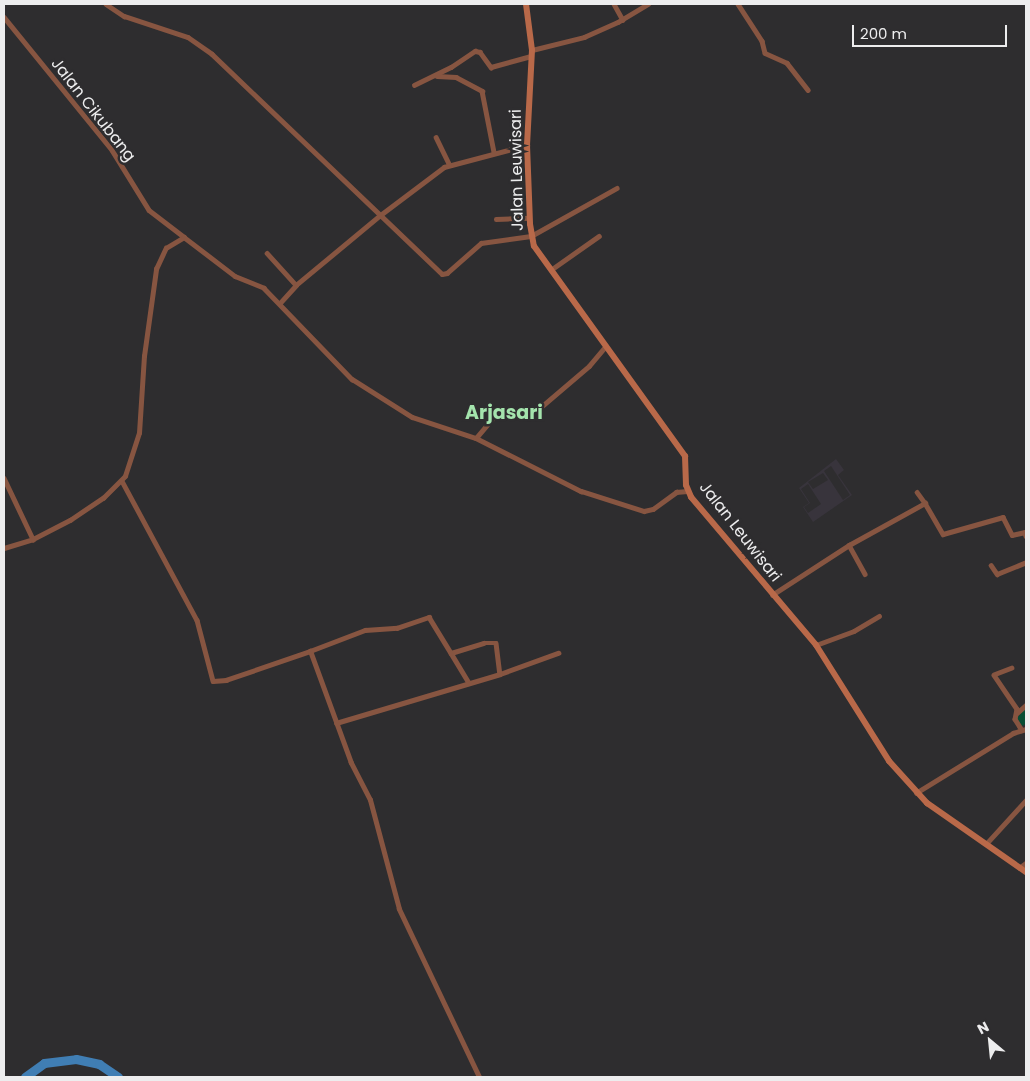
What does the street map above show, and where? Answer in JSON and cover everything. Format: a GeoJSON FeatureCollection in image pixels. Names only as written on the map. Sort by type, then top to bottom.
{"type":"FeatureCollection","features":[{"type":"Feature","properties":{"kind":"main road","name":"Jalan Leuwisari"},"geometry":{"type":"LineString","coordinates":[[526,4],[532,53],[527,145],[530,236],[687,460],[687,491],[772,595],[816,645],[881,750],[916,793],[1026,872]]}},
{"type":"Feature","properties":{"kind":"street"},"geometry":{"type":"LineString","coordinates":[[106,4],[124,16],[188,38],[212,54],[379,216],[444,274],[481,244],[530,236],[617,188]]}},
{"type":"Feature","properties":{"kind":"street"},"geometry":{"type":"LineString","coordinates":[[614,4],[623,20]]}},
{"type":"Feature","properties":{"kind":"street"},"geometry":{"type":"LineString","coordinates":[[414,86],[436,76],[475,51],[480,52],[491,67],[584,37],[623,20],[648,4]]}},
{"type":"Feature","properties":{"kind":"street"},"geometry":{"type":"LineString","coordinates":[[738,4],[762,41],[766,53],[787,63],[808,90]]}},
{"type":"Feature","properties":{"kind":"street","name":"Jalan Cikubang"},"geometry":{"type":"LineString","coordinates":[[4,18],[112,150],[149,210],[235,276],[264,288],[280,302],[359,385],[412,417],[476,438],[581,491],[644,511],[653,509],[676,492],[687,491]]}},
{"type":"Feature","properties":{"kind":"street"},"geometry":{"type":"LineString","coordinates":[[436,76],[456,77],[482,91],[494,152]]}},
{"type":"Feature","properties":{"kind":"street"},"geometry":{"type":"LineString","coordinates":[[436,137],[449,164]]}},
{"type":"Feature","properties":{"kind":"street"},"geometry":{"type":"LineString","coordinates":[[280,302],[296,285],[379,216],[449,164],[527,145]]}},
{"type":"Feature","properties":{"kind":"street"},"geometry":{"type":"LineString","coordinates":[[496,219],[530,218]]}},
{"type":"Feature","properties":{"kind":"street"},"geometry":{"type":"LineString","coordinates":[[552,269],[599,236]]}},
{"type":"Feature","properties":{"kind":"street"},"geometry":{"type":"LineString","coordinates":[[4,548],[33,539],[92,507],[122,481],[132,463],[138,439],[144,356],[156,268],[166,248],[184,237]]}},
{"type":"Feature","properties":{"kind":"street"},"geometry":{"type":"LineString","coordinates":[[267,253],[296,285]]}},
{"type":"Feature","properties":{"kind":"street"},"geometry":{"type":"LineString","coordinates":[[476,438],[496,414],[534,413],[589,366],[606,346]]}},
{"type":"Feature","properties":{"kind":"street"},"geometry":{"type":"LineString","coordinates":[[4,478],[33,539]]}},
{"type":"Feature","properties":{"kind":"street"},"geometry":{"type":"LineString","coordinates":[[122,481],[197,620],[213,681],[226,680],[365,630],[397,628],[429,617],[470,683]]}},
{"type":"Feature","properties":{"kind":"street"},"geometry":{"type":"LineString","coordinates":[[917,492],[943,534],[1003,517],[1012,535],[1026,533]]}},
{"type":"Feature","properties":{"kind":"street"},"geometry":{"type":"LineString","coordinates":[[772,595],[849,545],[925,503]]}},
{"type":"Feature","properties":{"kind":"street"},"geometry":{"type":"LineString","coordinates":[[849,545],[865,574]]}},
{"type":"Feature","properties":{"kind":"street"},"geometry":{"type":"LineString","coordinates":[[991,565],[997,574],[1026,562]]}},
{"type":"Feature","properties":{"kind":"street"},"geometry":{"type":"LineString","coordinates":[[816,645],[854,631],[879,616]]}},
{"type":"Feature","properties":{"kind":"street"},"geometry":{"type":"LineString","coordinates":[[452,653],[484,643],[496,643],[500,674]]}},
{"type":"Feature","properties":{"kind":"street"},"geometry":{"type":"LineString","coordinates":[[310,651],[351,763],[370,800],[399,909],[479,1077]]}},
{"type":"Feature","properties":{"kind":"street"},"geometry":{"type":"LineString","coordinates":[[336,723],[500,674],[558,653]]}},
{"type":"Feature","properties":{"kind":"street"},"geometry":{"type":"LineString","coordinates":[[1012,668],[994,675],[1017,713]]}},
{"type":"Feature","properties":{"kind":"street"},"geometry":{"type":"LineString","coordinates":[[916,793],[1024,729],[1015,719],[1017,713],[1026,705]]}},
{"type":"Feature","properties":{"kind":"street"},"geometry":{"type":"LineString","coordinates":[[986,844],[1026,800]]}},
{"type":"Feature","properties":{"kind":"street"},"geometry":{"type":"LineString","coordinates":[[1019,868],[1026,863]]}},
{"type":"Feature","properties":{"kind":"shaded area"},"geometry":{"type":"Polygon","coordinates":[[[836,459],[844,470],[838,475],[852,495],[813,522],[803,507],[809,503],[799,488],[836,459]],[[831,466],[824,471],[843,500],[850,495],[831,466]],[[823,473],[808,482],[813,489],[828,480],[823,473]],[[808,484],[801,489],[810,503],[804,507],[808,513],[821,504],[808,484]]]}},
{"type":"Feature","properties":{"kind":"green space"},"geometry":{"type":"Polygon","coordinates":[[[1026,708],[1026,724],[1022,726],[1017,718],[1026,708]]]}},
{"type":"Feature","properties":{"kind":"waterway"},"geometry":{"type":"LineString","coordinates":[[25,1077],[44,1063],[76,1059],[99,1064],[118,1077]]}},
{"type":"Feature","properties":{"kind":"district","name":"Arjasari"},"geometry":{"type":"Point","coordinates":[504,413]}}]}
